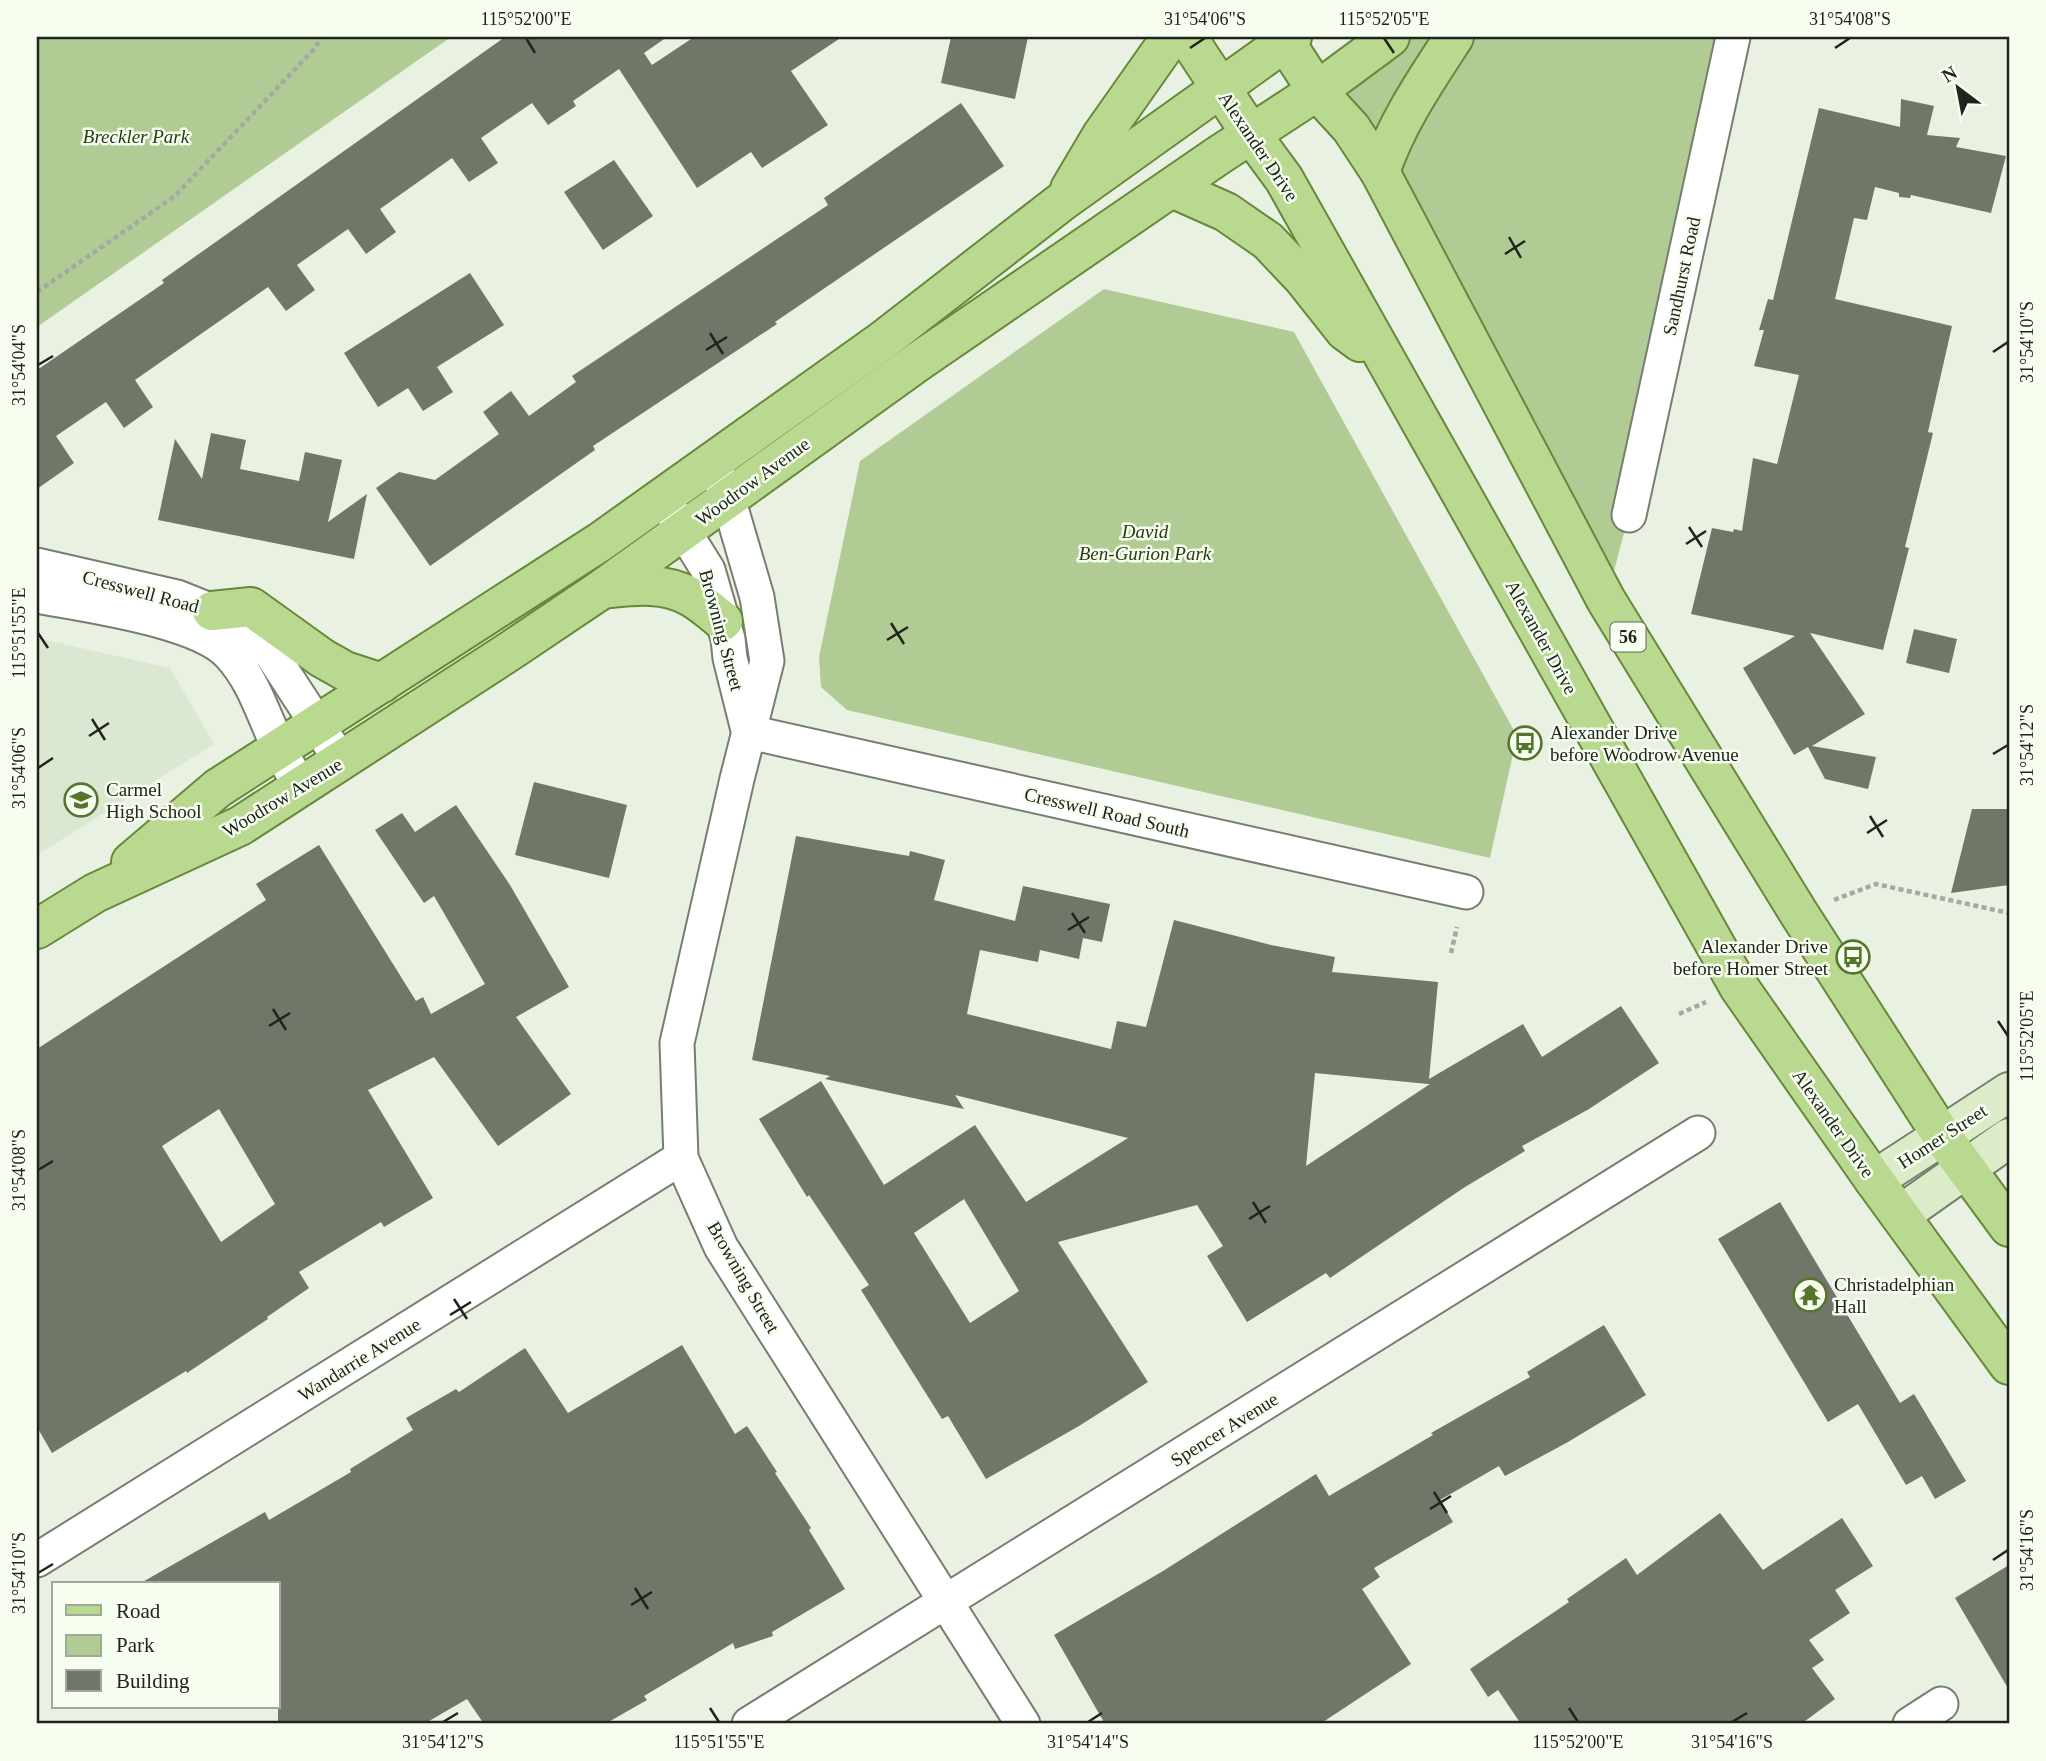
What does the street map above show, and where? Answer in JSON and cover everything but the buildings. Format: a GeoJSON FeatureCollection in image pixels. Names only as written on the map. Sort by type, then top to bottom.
{"type":"FeatureCollection","features":[{"type":"Feature","properties":{"kind":"main road"},"geometry":{"type":"LineString","coordinates":[[1064,200],[1102,135],[1171,37]]}},
{"type":"Feature","properties":{"kind":"main road","name":"Alexander Drive"},"geometry":{"type":"LineString","coordinates":[[1187,37],[1251,134],[1284,178],[1739,987],[1874,1180],[2009,1365]]}},
{"type":"Feature","properties":{"kind":"main road","name":"Woodrow Avenue"},"geometry":{"type":"LineString","coordinates":[[37,929],[95,893],[240,826],[602,589],[919,361],[1317,91],[1390,37]]}},
{"type":"Feature","properties":{"kind":"main road"},"geometry":{"type":"LineString","coordinates":[[1380,172],[1396,130],[1454,37]]}},
{"type":"Feature","properties":{"kind":"main road","name":"Woodrow Avenue"},"geometry":{"type":"LineString","coordinates":[[95,893],[218,788],[600,542],[882,341],[1064,200],[1286,38]]}},
{"type":"Feature","properties":{"kind":"main road","name":"56"},"geometry":{"type":"LineString","coordinates":[[1286,38],[1317,91],[1351,128],[1380,172],[1606,600],[1798,912],[1942,1136],[2009,1227]]}},
{"type":"Feature","properties":{"kind":"main road"},"geometry":{"type":"LineString","coordinates":[[1172,188],[1226,212],[1268,241],[1303,278],[1345,331],[1387,362]]}},
{"type":"Feature","properties":{"kind":"main road"},"geometry":{"type":"LineString","coordinates":[[602,589],[643,585],[668,587],[691,596],[723,621]]}},
{"type":"Feature","properties":{"kind":"main road"},"geometry":{"type":"LineString","coordinates":[[212,611],[250,607],[322,658],[345,671],[382,683]]}},
{"type":"Feature","properties":{"kind":"street","name":"Sandhurst Road"},"geometry":{"type":"LineString","coordinates":[[1629,515],[1733,37]]}},
{"type":"Feature","properties":{"kind":"street","name":"Browning Street"},"geometry":{"type":"LineString","coordinates":[[713,461],[728,498],[757,597],[767,661],[677,1043],[681,1158],[722,1247],[1023,1724]]}},
{"type":"Feature","properties":{"kind":"street","name":"Browning Street"},"geometry":{"type":"LineString","coordinates":[[662,498],[685,529],[708,570],[749,732]]}},
{"type":"Feature","properties":{"kind":"street","name":"Cresswell Road"},"geometry":{"type":"LineString","coordinates":[[37,565],[177,597],[212,611],[243,628],[272,655],[341,761]]}},
{"type":"Feature","properties":{"kind":"street","name":"Cresswell Road"},"geometry":{"type":"LineString","coordinates":[[37,596],[186,628],[229,653],[265,711],[279,749],[301,787]]}},
{"type":"Feature","properties":{"kind":"street","name":"Cresswell Road South"},"geometry":{"type":"LineString","coordinates":[[749,732],[1465,892]]}},
{"type":"Feature","properties":{"kind":"street","name":"Homer Street"},"geometry":{"type":"LineString","coordinates":[[1874,1180],[2009,1092]]}},
{"type":"Feature","properties":{"kind":"street","name":"Spencer Avenue"},"geometry":{"type":"LineString","coordinates":[[749,1724],[1698,1133]]}},
{"type":"Feature","properties":{"kind":"street","name":"Homer Street"},"geometry":{"type":"LineString","coordinates":[[1900,1215],[2009,1138]]}},
{"type":"Feature","properties":{"kind":"street","name":"Wandarrie Avenue"},"geometry":{"type":"LineString","coordinates":[[37,1560],[681,1158]]}},
{"type":"Feature","properties":{"kind":"street"},"geometry":{"type":"LineString","coordinates":[[1910,1724],[1941,1704]]}},
{"type":"Feature","properties":{"kind":"path"},"geometry":{"type":"LineString","coordinates":[[37,292],[175,196],[315,48],[322,37]]}},
{"type":"Feature","properties":{"kind":"path"},"geometry":{"type":"LineString","coordinates":[[1798,912],[1876,884],[2009,913]]}},
{"type":"Feature","properties":{"kind":"shaded area","name":"Carmel High School"},"geometry":{"type":"Polygon","coordinates":[[[37,638],[170,668],[214,744],[37,855],[37,638]]]}},
{"type":"Feature","properties":{"kind":"green space","name":"Breckler Park"},"geometry":{"type":"Polygon","coordinates":[[[37,37],[451,37],[37,327],[37,37]]]}},
{"type":"Feature","properties":{"kind":"green space"},"geometry":{"type":"Polygon","coordinates":[[[1390,37],[1733,37],[1629,515],[1606,600],[1317,91],[1390,37]]]}},
{"type":"Feature","properties":{"kind":"green space","name":"David Ben-Gurion Park"},"geometry":{"type":"Polygon","coordinates":[[[1104,289],[1294,332],[1517,736],[1490,858],[847,710],[821,687],[819,657],[860,461],[1104,289]]]}},
{"type":"Feature","properties":{"kind":"place","name":"Alexander Drive before Woodrow Avenue"},"geometry":{"type":"Point","coordinates":[1525,743]}},
{"type":"Feature","properties":{"kind":"place","name":"Carmel High School"},"geometry":{"type":"Point","coordinates":[81,800]}},
{"type":"Feature","properties":{"kind":"place","name":"Alexander Drive before Homer Street"},"geometry":{"type":"Point","coordinates":[1853,957]}},
{"type":"Feature","properties":{"kind":"place","name":"Christadelphian Hall"},"geometry":{"type":"Point","coordinates":[1810,1295]}}]}
